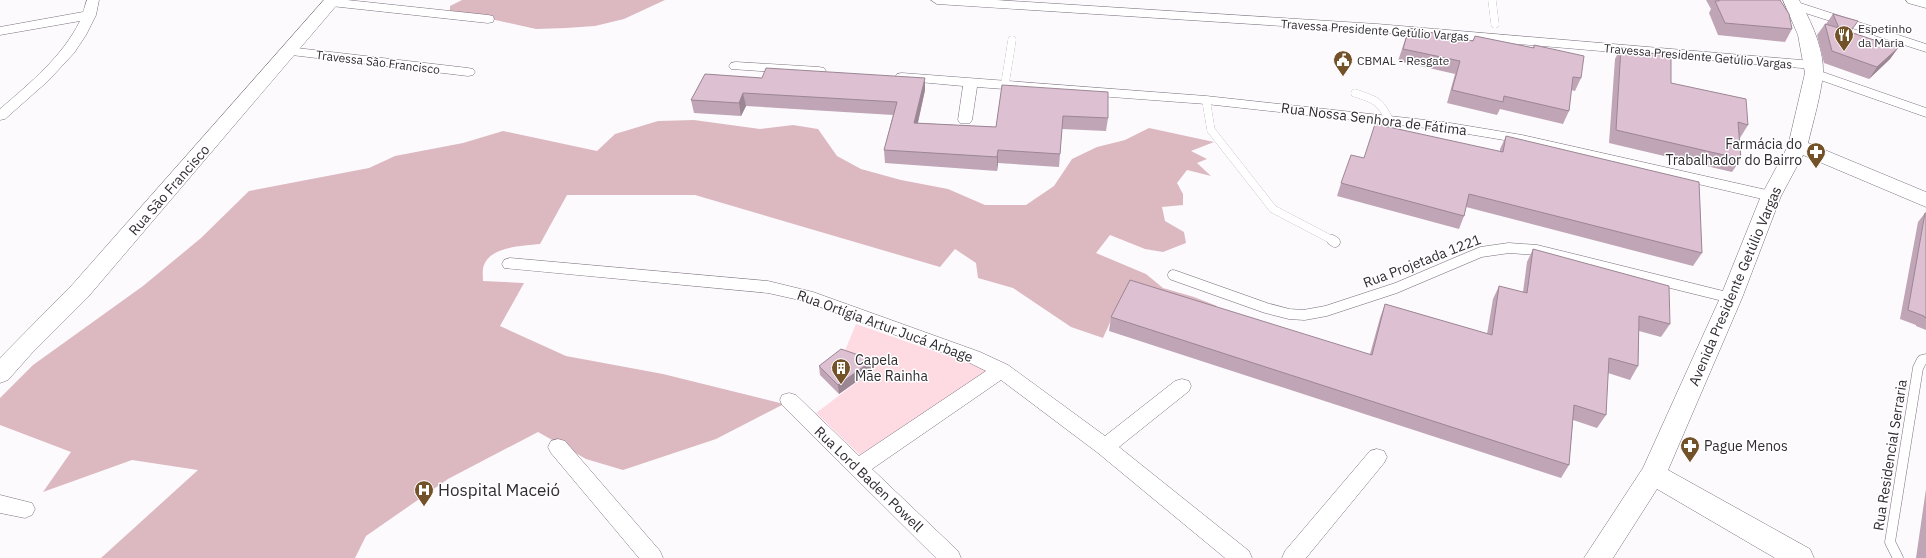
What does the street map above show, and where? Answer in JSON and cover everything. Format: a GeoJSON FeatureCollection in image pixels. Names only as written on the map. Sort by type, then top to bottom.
{"type":"FeatureCollection","features":[{"type":"Feature","properties":{"kind":"street"},"geometry":{"type":"LineString","coordinates":[[0,116],[62,59],[77,39],[90,15],[93,0]]}},
{"type":"Feature","properties":{"kind":"street","name":"Travessa Presidente Getúlio Vargas"},"geometry":{"type":"LineString","coordinates":[[937,0],[1377,28],[1813,69],[1926,114]]}},
{"type":"Feature","properties":{"kind":"street"},"geometry":{"type":"LineString","coordinates":[[1912,0],[1926,4]]}},
{"type":"Feature","properties":{"kind":"street"},"geometry":{"type":"LineString","coordinates":[[332,1],[488,19]]}},
{"type":"Feature","properties":{"kind":"street","name":"Rua São Francisco"},"geometry":{"type":"LineString","coordinates":[[0,374],[24,347],[80,291],[332,1]]}},
{"type":"Feature","properties":{"kind":"street"},"geometry":{"type":"LineString","coordinates":[[1792,2],[1926,48]]}},
{"type":"Feature","properties":{"kind":"street","name":"Avenida Presidente Getúlio Vargas"},"geometry":{"type":"LineString","coordinates":[[1598,558],[1653,474],[1731,298],[1770,196],[1798,146],[1813,69],[1803,24],[1792,2]]}},
{"type":"Feature","properties":{"kind":"street"},"geometry":{"type":"LineString","coordinates":[[0,31],[90,15]]}},
{"type":"Feature","properties":{"kind":"street","name":"Travessa São Francisco"},"geometry":{"type":"LineString","coordinates":[[288,51],[468,72]]}},
{"type":"Feature","properties":{"kind":"street"},"geometry":{"type":"LineString","coordinates":[[736,66],[830,72]]}},
{"type":"Feature","properties":{"kind":"street","name":"Rua Nossa Senhora de Fátima"},"geometry":{"type":"LineString","coordinates":[[885,76],[971,81],[1206,100],[1444,126],[1522,139],[1770,196]]}},
{"type":"Feature","properties":{"kind":"street"},"geometry":{"type":"LineString","coordinates":[[965,120],[971,81]]}},
{"type":"Feature","properties":{"kind":"street"},"geometry":{"type":"LineString","coordinates":[[1798,146],[1926,200]]}},
{"type":"Feature","properties":{"kind":"street","name":"Rua Ortígia Artur Jucá Arbage"},"geometry":{"type":"LineString","coordinates":[[510,264],[768,287],[807,296],[974,356],[1001,370],[1105,448],[1242,558]]}},
{"type":"Feature","properties":{"kind":"street"},"geometry":{"type":"LineString","coordinates":[[0,361],[24,347]]}},
{"type":"Feature","properties":{"kind":"street"},"geometry":{"type":"LineString","coordinates":[[858,468],[1001,370]]}},
{"type":"Feature","properties":{"kind":"street"},"geometry":{"type":"LineString","coordinates":[[1105,448],[1182,386]]}},
{"type":"Feature","properties":{"kind":"street","name":"Rua Lord Baden Powell"},"geometry":{"type":"LineString","coordinates":[[789,400],[950,558]]}},
{"type":"Feature","properties":{"kind":"street"},"geometry":{"type":"LineString","coordinates":[[558,447],[652,558]]}},
{"type":"Feature","properties":{"kind":"street"},"geometry":{"type":"LineString","coordinates":[[1293,558],[1377,456]]}},
{"type":"Feature","properties":{"kind":"street"},"geometry":{"type":"LineString","coordinates":[[1653,474],[1800,558]]}},
{"type":"Feature","properties":{"kind":"street"},"geometry":{"type":"LineString","coordinates":[[0,504],[25,509]]}},
{"type":"Feature","properties":{"kind":"lane"},"geometry":{"type":"LineString","coordinates":[[1492,0],[1495,24]]}},
{"type":"Feature","properties":{"kind":"lane"},"geometry":{"type":"LineString","coordinates":[[1005,84],[1012,40]]}},
{"type":"Feature","properties":{"kind":"lane"},"geometry":{"type":"LineString","coordinates":[[1355,93],[1380,102],[1389,120]]}},
{"type":"Feature","properties":{"kind":"lane"},"geometry":{"type":"LineString","coordinates":[[1206,100],[1211,130],[1273,209],[1335,242]]}},
{"type":"Feature","properties":{"kind":"lane","name":"Rua Projetada 1221"},"geometry":{"type":"LineString","coordinates":[[1173,275],[1266,308],[1289,314],[1314,314],[1396,288],[1481,252],[1495,248],[1513,248],[1537,250],[1731,298]]}},
{"type":"Feature","properties":{"kind":"lane","name":"Rua Residencial Serraria"},"geometry":{"type":"LineString","coordinates":[[1898,558],[1890,542],[1918,368],[1922,360],[1926,359]]}},
{"type":"Feature","properties":{"kind":"shaded area"},"geometry":{"type":"Polygon","coordinates":[[[462,0],[665,0],[624,19],[595,26],[536,29],[477,16],[450,13],[450,6],[462,0]]]}},
{"type":"Feature","properties":{"kind":"shaded area"},"geometry":{"type":"Polygon","coordinates":[[[694,120],[760,129],[793,125],[818,129],[837,156],[861,169],[901,180],[948,189],[985,205],[1026,205],[1054,186],[1072,159],[1097,147],[1125,140],[1149,128],[1214,142],[1191,151],[1207,159],[1197,163],[1211,176],[1187,170],[1177,183],[1183,194],[1183,205],[1162,207],[1165,221],[1184,232],[1186,243],[1163,252],[1145,249],[1110,235],[1096,253],[1146,274],[1163,288],[1194,297],[1217,306],[1206,312],[1133,290],[1122,296],[1103,338],[1071,327],[1013,288],[978,278],[976,263],[955,249],[940,267],[695,195],[567,195],[540,244],[508,248],[500,251],[493,254],[484,265],[483,281],[524,283],[500,326],[566,356],[663,374],[784,404],[716,439],[623,470],[586,459],[538,432],[448,479],[366,536],[355,558],[101,558],[198,470],[132,460],[43,492],[71,452],[0,425],[0,398],[33,365],[143,286],[201,238],[249,191],[369,168],[395,156],[463,143],[503,131],[597,151],[615,134],[658,121],[694,120]]]}},
{"type":"Feature","properties":{"kind":"shaded area"},"geometry":{"type":"Polygon","coordinates":[[[856,324],[988,370],[860,455],[816,413],[874,369],[842,358],[856,324]]]}},
{"type":"Feature","properties":{"kind":"building"},"geometry":{"type":"Polygon","coordinates":[[[1780,0],[1789,14],[1792,29],[1725,23],[1715,1],[1780,0]]]}},
{"type":"Feature","properties":{"kind":"building"},"geometry":{"type":"Polygon","coordinates":[[[1833,14],[1858,21],[1850,32],[1898,48],[1877,67],[1832,51],[1825,24],[1839,28],[1833,14]]]}},
{"type":"Feature","properties":{"kind":"building"},"geometry":{"type":"Polygon","coordinates":[[[1409,28],[1473,41],[1475,36],[1534,48],[1534,45],[1584,56],[1581,78],[1573,77],[1569,111],[1504,96],[1503,102],[1452,90],[1460,61],[1403,49],[1409,28]]]}},
{"type":"Feature","properties":{"kind":"building"},"geometry":{"type":"Polygon","coordinates":[[[1621,47],[1671,57],[1671,83],[1746,99],[1748,125],[1738,122],[1741,159],[1616,130],[1621,47]]]}},
{"type":"Feature","properties":{"kind":"building"},"geometry":{"type":"Polygon","coordinates":[[[766,68],[925,78],[914,123],[996,127],[1002,85],[1108,92],[1108,118],[1063,116],[1060,154],[998,150],[997,157],[884,150],[897,102],[743,93],[739,103],[691,100],[705,74],[762,78],[766,68]]]}},
{"type":"Feature","properties":{"kind":"building"},"geometry":{"type":"Polygon","coordinates":[[[1375,124],[1503,152],[1506,136],[1699,182],[1702,253],[1469,194],[1464,216],[1341,183],[1351,155],[1364,158],[1375,124]]]}},
{"type":"Feature","properties":{"kind":"building"},"geometry":{"type":"Polygon","coordinates":[[[1926,213],[1926,318],[1908,310],[1926,213]]]}},
{"type":"Feature","properties":{"kind":"building"},"geometry":{"type":"Polygon","coordinates":[[[1533,249],[1669,286],[1670,324],[1639,316],[1638,366],[1609,358],[1606,415],[1574,405],[1569,465],[1111,317],[1130,280],[1372,355],[1385,304],[1492,335],[1499,286],[1527,293],[1533,249]]]}},
{"type":"Feature","properties":{"kind":"building"},"geometry":{"type":"Polygon","coordinates":[[[841,349],[873,360],[838,385],[819,366],[841,349]]]}},
{"type":"Feature","properties":{"kind":"place","name":"Espetinho da Maria"},"geometry":{"type":"Point","coordinates":[1844,52]}},
{"type":"Feature","properties":{"kind":"place","name":"CBMAL - Resgate"},"geometry":{"type":"Point","coordinates":[1343,77]}},
{"type":"Feature","properties":{"kind":"place","name":"Farmácia do Trabalhador do Bairro"},"geometry":{"type":"Point","coordinates":[1816,169]}},
{"type":"Feature","properties":{"kind":"place","name":"Capela Mãe Rainha"},"geometry":{"type":"Point","coordinates":[841,385]}},
{"type":"Feature","properties":{"kind":"place","name":"Pague Menos"},"geometry":{"type":"Point","coordinates":[1690,463]}},
{"type":"Feature","properties":{"kind":"place","name":"Hospital Maceió"},"geometry":{"type":"Point","coordinates":[424,507]}}]}
